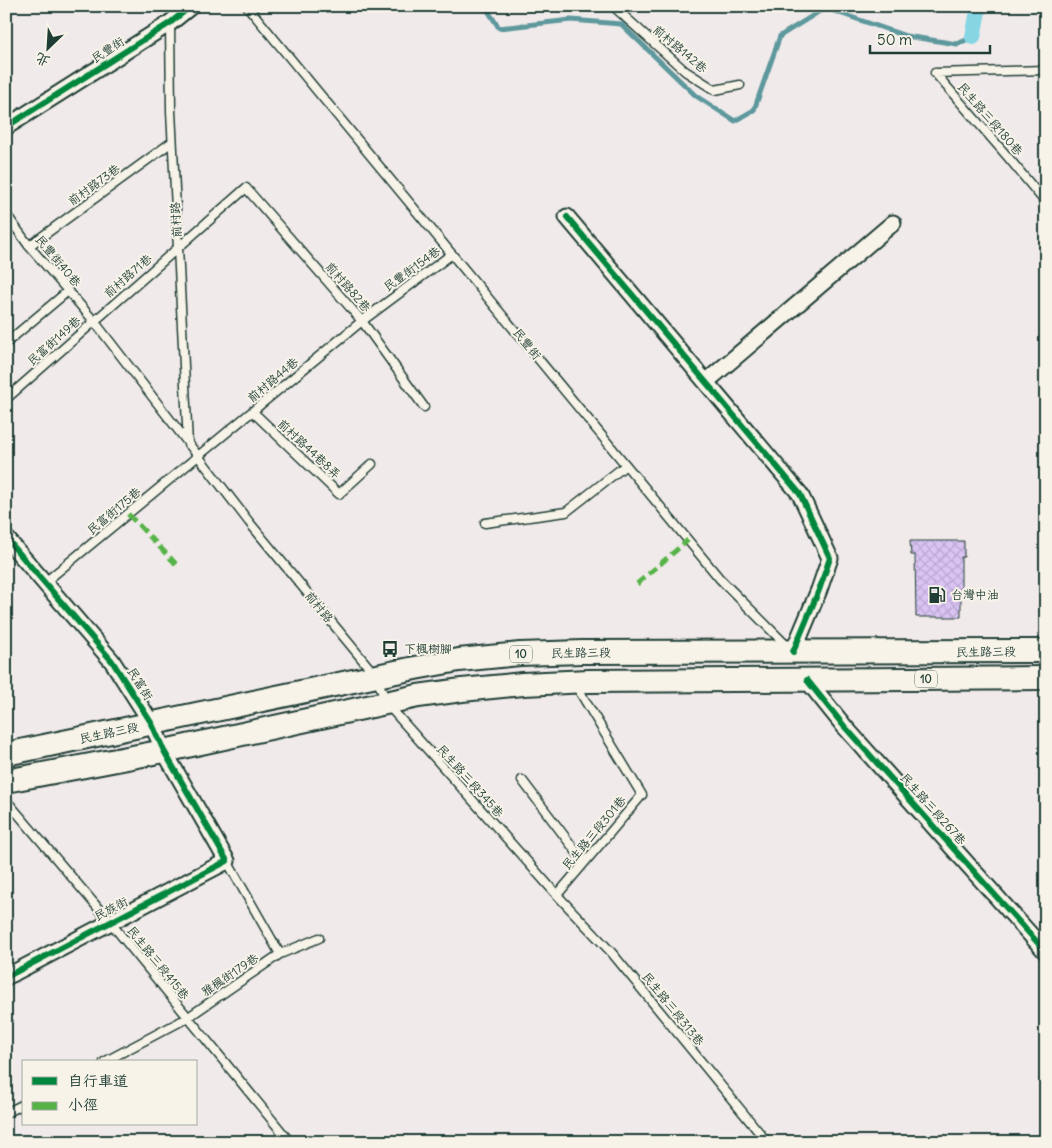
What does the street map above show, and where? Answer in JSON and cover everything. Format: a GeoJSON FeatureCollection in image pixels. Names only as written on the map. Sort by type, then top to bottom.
{"type":"FeatureCollection","features":[{"type":"Feature","properties":{"kind":"main road","name":"民生路三段"},"geometry":{"type":"LineString","coordinates":[[6,754],[459,660],[520,654],[794,656],[1046,651]]}},
{"type":"Feature","properties":{"kind":"main road","name":"10"},"geometry":{"type":"LineString","coordinates":[[6,782],[164,751],[418,696],[522,684],[574,681],[805,676],[1046,678]]}},
{"type":"Feature","properties":{"kind":"street"},"geometry":{"type":"LineString","coordinates":[[170,23],[191,6]]}},
{"type":"Feature","properties":{"kind":"street","name":"民豐街"},"geometry":{"type":"LineString","coordinates":[[6,127],[170,23]]}},
{"type":"Feature","properties":{"kind":"street"},"geometry":{"type":"LineString","coordinates":[[566,217],[800,494],[830,558],[794,656]]}},
{"type":"Feature","properties":{"kind":"street"},"geometry":{"type":"LineString","coordinates":[[706,382],[893,223]]}},
{"type":"Feature","properties":{"kind":"street","name":"民富街"},"geometry":{"type":"LineString","coordinates":[[6,538],[112,661],[152,724],[164,751],[226,861]]}},
{"type":"Feature","properties":{"kind":"street","name":"民生路三段267巷"},"geometry":{"type":"LineString","coordinates":[[805,676],[844,726],[1046,952]]}},
{"type":"Feature","properties":{"kind":"street","name":"民族街"},"geometry":{"type":"LineString","coordinates":[[8,972],[110,922],[226,861]]}},
{"type":"Feature","properties":{"kind":"lane","name":"民豐街"},"geometry":{"type":"LineString","coordinates":[[247,6],[720,579],[794,656]]}},
{"type":"Feature","properties":{"kind":"lane","name":"前村路142巷"},"geometry":{"type":"LineString","coordinates":[[613,6],[685,71],[715,90],[740,85]]}},
{"type":"Feature","properties":{"kind":"lane","name":"前村路"},"geometry":{"type":"LineString","coordinates":[[170,23],[172,142],[188,444]]}},
{"type":"Feature","properties":{"kind":"lane","name":"民生路三段180巷"},"geometry":{"type":"LineString","coordinates":[[1046,70],[935,73],[1046,203]]}},
{"type":"Feature","properties":{"kind":"lane","name":"前村路73巷"},"geometry":{"type":"LineString","coordinates":[[29,246],[172,142]]}},
{"type":"Feature","properties":{"kind":"lane","name":"前村路71巷"},"geometry":{"type":"LineString","coordinates":[[94,321],[246,188]]}},
{"type":"Feature","properties":{"kind":"lane","name":"前村路82巷"},"geometry":{"type":"LineString","coordinates":[[246,188],[362,320],[424,408]]}},
{"type":"Feature","properties":{"kind":"lane","name":"民豐街40巷"},"geometry":{"type":"LineString","coordinates":[[6,214],[29,246],[94,321]]}},
{"type":"Feature","properties":{"kind":"lane","name":"民豐街154巷"},"geometry":{"type":"LineString","coordinates":[[362,320],[452,254]]}},
{"type":"Feature","properties":{"kind":"lane"},"geometry":{"type":"LineString","coordinates":[[6,342],[68,291]]}},
{"type":"Feature","properties":{"kind":"lane","name":"前村路44巷"},"geometry":{"type":"LineString","coordinates":[[198,456],[362,320]]}},
{"type":"Feature","properties":{"kind":"lane","name":"前村路"},"geometry":{"type":"LineString","coordinates":[[94,321],[255,530],[376,676]]}},
{"type":"Feature","properties":{"kind":"lane","name":"民富街149巷"},"geometry":{"type":"LineString","coordinates":[[6,399],[94,321]]}},
{"type":"Feature","properties":{"kind":"lane","name":"前村路44巷8弄"},"geometry":{"type":"LineString","coordinates":[[253,412],[340,494],[372,464]]}},
{"type":"Feature","properties":{"kind":"lane","name":"民富街175巷"},"geometry":{"type":"LineString","coordinates":[[44,583],[198,456]]}},
{"type":"Feature","properties":{"kind":"lane"},"geometry":{"type":"LineString","coordinates":[[485,523],[566,512],[626,465]]}},
{"type":"Feature","properties":{"kind":"lane","name":"民生路三段345巷"},"geometry":{"type":"LineString","coordinates":[[376,676],[387,704],[557,895]]}},
{"type":"Feature","properties":{"kind":"lane","name":"民生路三段301巷"},"geometry":{"type":"LineString","coordinates":[[557,895],[642,795],[574,681]]}},
{"type":"Feature","properties":{"kind":"lane"},"geometry":{"type":"LineString","coordinates":[[522,780],[584,862]]}},
{"type":"Feature","properties":{"kind":"lane","name":"民生路三段415巷"},"geometry":{"type":"LineString","coordinates":[[6,800],[110,922],[290,1142]]}},
{"type":"Feature","properties":{"kind":"lane","name":"民富街"},"geometry":{"type":"LineString","coordinates":[[226,861],[280,954]]}},
{"type":"Feature","properties":{"kind":"lane","name":"民生路三段313巷"},"geometry":{"type":"LineString","coordinates":[[557,895],[612,953],[767,1142]]}},
{"type":"Feature","properties":{"kind":"lane","name":"雅楓街179巷"},"geometry":{"type":"LineString","coordinates":[[108,1060],[187,1018],[280,954],[319,938]]}},
{"type":"Feature","properties":{"kind":"lane"},"geometry":{"type":"LineString","coordinates":[[6,1113],[22,1105]]}},
{"type":"Feature","properties":{"kind":"building"},"geometry":{"type":"Polygon","coordinates":[[[910,541],[964,541],[964,557],[961,557],[961,617],[916,617],[915,555],[911,555],[910,541]]]}},
{"type":"Feature","properties":{"kind":"waterway"},"geometry":{"type":"LineString","coordinates":[[485,6],[499,28],[571,20],[621,24],[696,96],[735,121],[754,110],[780,36],[825,8],[906,36],[957,44],[973,37]]}},
{"type":"Feature","properties":{"kind":"waterway"},"geometry":{"type":"LineString","coordinates":[[973,37],[979,6]]}},
{"type":"Feature","properties":{"kind":"marked path"},"geometry":{"type":"LineString","coordinates":[[128,514],[177,565]]}},
{"type":"Feature","properties":{"kind":"marked path"},"geometry":{"type":"LineString","coordinates":[[637,584],[688,540]]}},
{"type":"Feature","properties":{"kind":"cycle path"},"geometry":{"type":"LineString","coordinates":[[6,127],[170,23],[191,6]]}},
{"type":"Feature","properties":{"kind":"cycle path"},"geometry":{"type":"LineString","coordinates":[[567,217],[800,494],[830,558],[793,652]]}},
{"type":"Feature","properties":{"kind":"cycle path"},"geometry":{"type":"LineString","coordinates":[[6,538],[112,661],[152,724],[164,751],[227,861],[6,977]]}},
{"type":"Feature","properties":{"kind":"cycle path"},"geometry":{"type":"LineString","coordinates":[[807,680],[844,726],[1046,952]]}},
{"type":"Feature","properties":{"kind":"place","name":"台灣中油"},"geometry":{"type":"Point","coordinates":[937,595]}},
{"type":"Feature","properties":{"kind":"place","name":"下楓樹腳"},"geometry":{"type":"Point","coordinates":[390,649]}}]}
